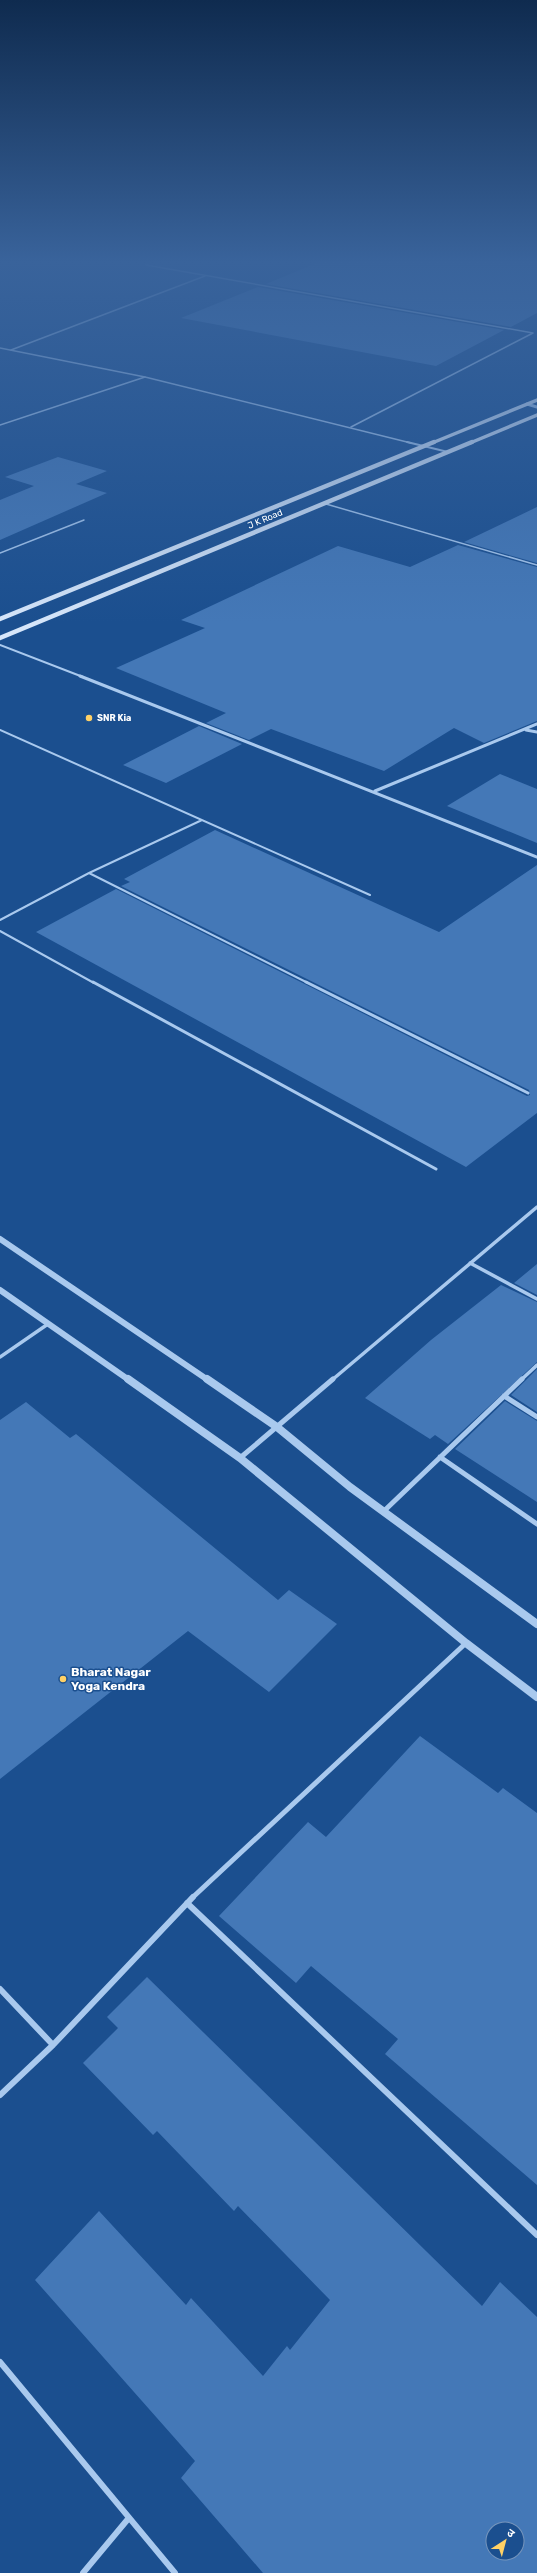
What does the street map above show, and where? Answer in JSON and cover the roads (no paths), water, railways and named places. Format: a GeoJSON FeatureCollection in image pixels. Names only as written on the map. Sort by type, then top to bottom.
{"type":"FeatureCollection","features":[{"type":"Feature","properties":{"kind":"main road","name":"J K Road"},"geometry":{"type":"LineString","coordinates":[[0,619],[537,400]]}},
{"type":"Feature","properties":{"kind":"main road","name":"J K Road"},"geometry":{"type":"LineString","coordinates":[[0,638],[537,415]]}},
{"type":"Feature","properties":{"kind":"street"},"geometry":{"type":"LineString","coordinates":[[166,382],[448,452]]}},
{"type":"Feature","properties":{"kind":"street"},"geometry":{"type":"LineString","coordinates":[[527,404],[537,407]]}},
{"type":"Feature","properties":{"kind":"street"},"geometry":{"type":"LineString","coordinates":[[0,644],[375,791],[537,857]]}},
{"type":"Feature","properties":{"kind":"street"},"geometry":{"type":"LineString","coordinates":[[375,791],[537,724]]}},
{"type":"Feature","properties":{"kind":"street"},"geometry":{"type":"LineString","coordinates":[[524,730],[537,732]]}},
{"type":"Feature","properties":{"kind":"street"},"geometry":{"type":"LineString","coordinates":[[240,1458],[537,1207]]}},
{"type":"Feature","properties":{"kind":"street"},"geometry":{"type":"LineString","coordinates":[[0,1239],[277,1427],[350,1487],[537,1624]]}},
{"type":"Feature","properties":{"kind":"street"},"geometry":{"type":"LineString","coordinates":[[470,1263],[537,1300]]}},
{"type":"Feature","properties":{"kind":"street"},"geometry":{"type":"LineString","coordinates":[[0,1290],[240,1458],[466,1643],[537,1697]]}},
{"type":"Feature","properties":{"kind":"street"},"geometry":{"type":"LineString","coordinates":[[0,1357],[48,1324]]}},
{"type":"Feature","properties":{"kind":"street"},"geometry":{"type":"LineString","coordinates":[[384,1511],[537,1365]]}},
{"type":"Feature","properties":{"kind":"street"},"geometry":{"type":"LineString","coordinates":[[504,1396],[537,1417]]}},
{"type":"Feature","properties":{"kind":"street"},"geometry":{"type":"LineString","coordinates":[[440,1458],[537,1524]]}},
{"type":"Feature","properties":{"kind":"street"},"geometry":{"type":"LineString","coordinates":[[0,2095],[53,2045],[187,1903],[466,1643]]}},
{"type":"Feature","properties":{"kind":"street"},"geometry":{"type":"LineString","coordinates":[[187,1903],[537,2235]]}},
{"type":"Feature","properties":{"kind":"street"},"geometry":{"type":"LineString","coordinates":[[0,1989],[53,2045]]}},
{"type":"Feature","properties":{"kind":"street"},"geometry":{"type":"LineString","coordinates":[[0,2362],[128,2519],[175,2573]]}},
{"type":"Feature","properties":{"kind":"street"},"geometry":{"type":"LineString","coordinates":[[83,2573],[128,2519]]}},
{"type":"Feature","properties":{"kind":"lane"},"geometry":{"type":"LineString","coordinates":[[0,424],[129,382]]}},
{"type":"Feature","properties":{"kind":"lane"},"geometry":{"type":"LineString","coordinates":[[351,427],[437,382]]}},
{"type":"Feature","properties":{"kind":"lane"},"geometry":{"type":"LineString","coordinates":[[324,503],[537,564]]}},
{"type":"Feature","properties":{"kind":"lane"},"geometry":{"type":"LineString","coordinates":[[0,553],[84,520]]}},
{"type":"Feature","properties":{"kind":"lane"},"geometry":{"type":"LineString","coordinates":[[0,730],[370,895]]}},
{"type":"Feature","properties":{"kind":"lane"},"geometry":{"type":"LineString","coordinates":[[0,920],[89,873],[202,820]]}},
{"type":"Feature","properties":{"kind":"lane"},"geometry":{"type":"LineString","coordinates":[[89,873],[528,1093]]}},
{"type":"Feature","properties":{"kind":"lane"},"geometry":{"type":"LineString","coordinates":[[0,931],[436,1170]]}},
{"type":"Feature","properties":{"kind":"place","name":"SNR Kia"},"geometry":{"type":"Point","coordinates":[89,718]}},
{"type":"Feature","properties":{"kind":"place","name":"Bharat Nagar Yoga Kendra"},"geometry":{"type":"Point","coordinates":[63,1679]}}]}
